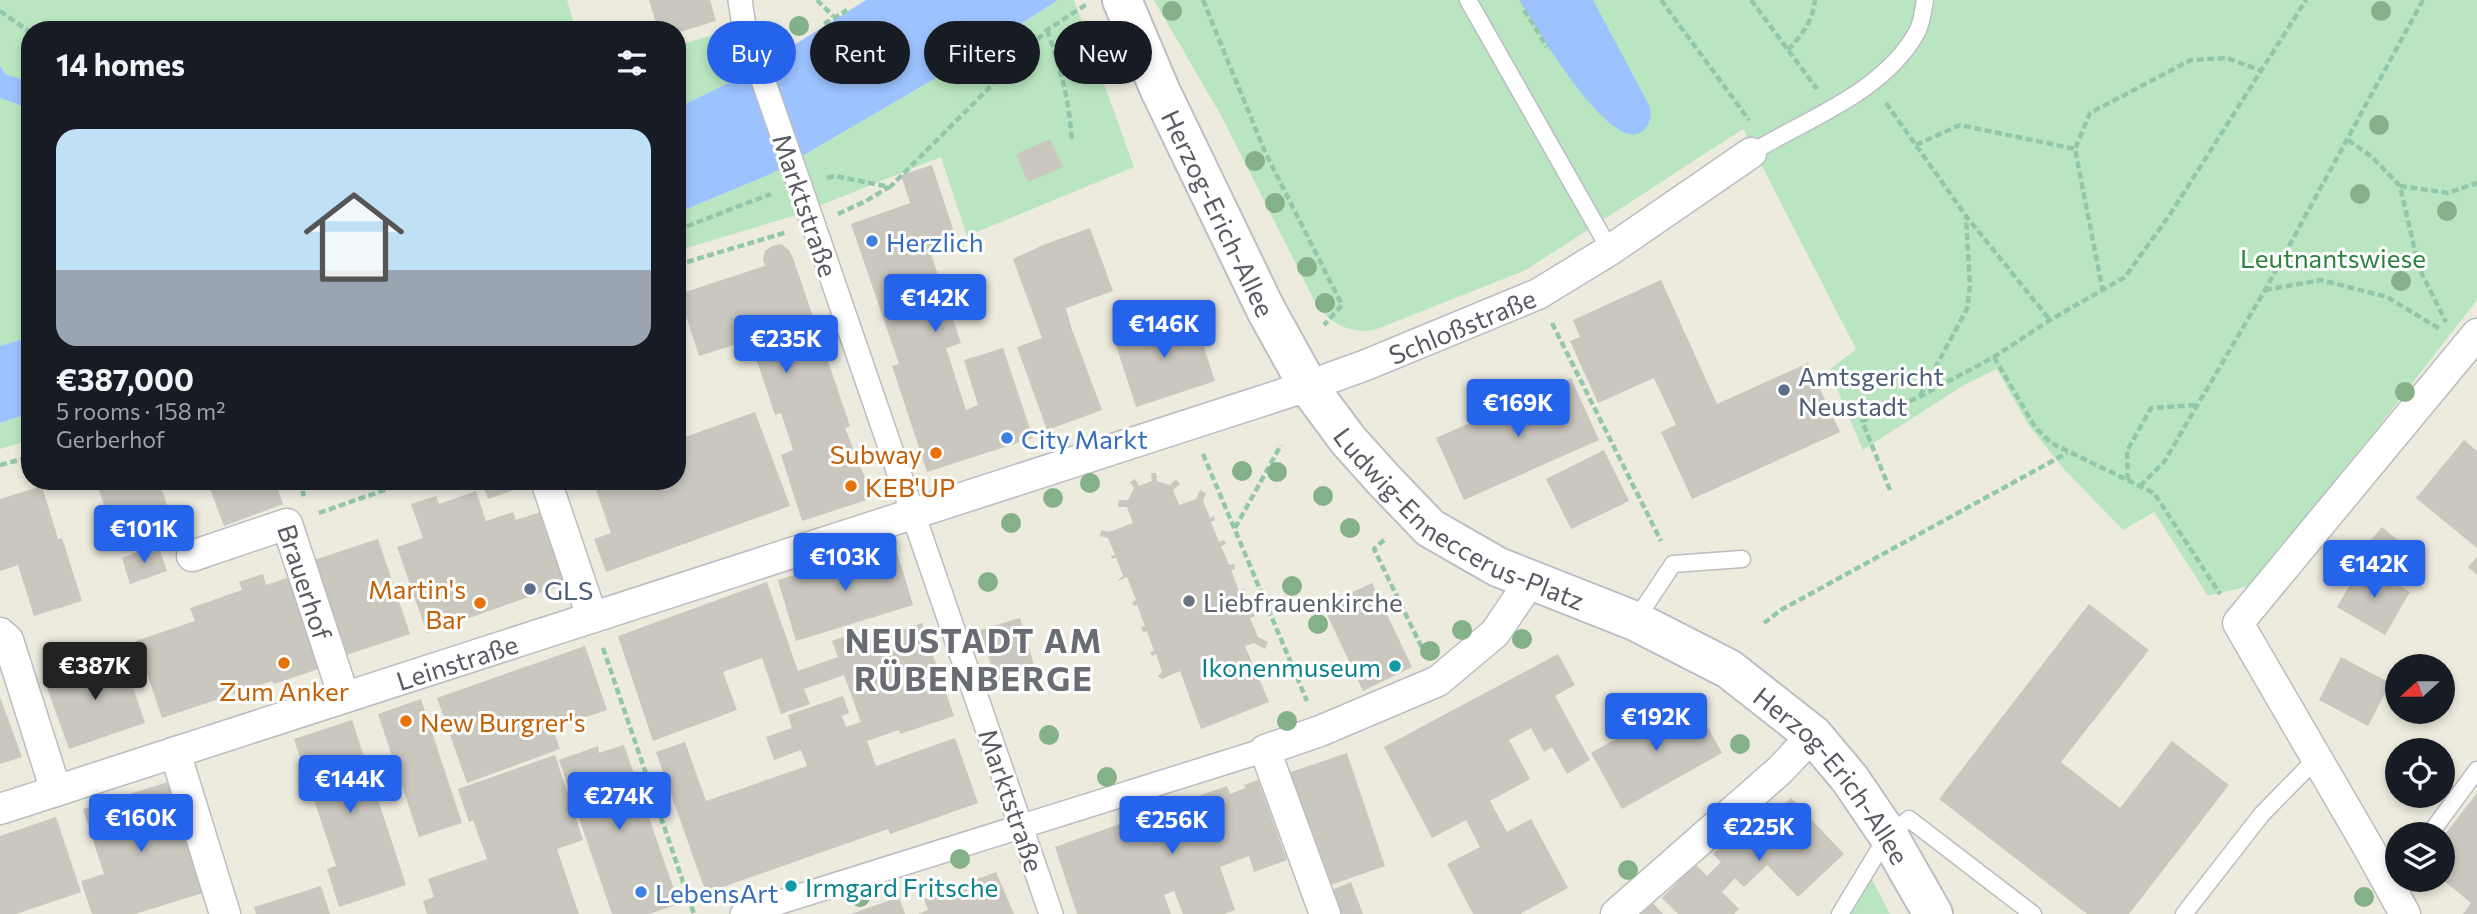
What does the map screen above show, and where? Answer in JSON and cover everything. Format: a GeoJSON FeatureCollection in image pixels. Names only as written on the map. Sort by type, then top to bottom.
{"type":"FeatureCollection","features":[{"type":"Feature","properties":{"kind":"main road","name":"Herzog-Erich-Allee"},"geometry":{"type":"LineString","coordinates":[[1122,0],[1160,90],[1254,285],[1308,386]]}},
{"type":"Feature","properties":{"kind":"main road","name":"Ludwig-Enneccerus-Platz"},"geometry":{"type":"LineString","coordinates":[[1308,386],[1348,439],[1430,528],[1498,567],[1634,621]]}},
{"type":"Feature","properties":{"kind":"main road","name":"Herzog-Erich-Allee"},"geometry":{"type":"LineString","coordinates":[[1634,621],[1729,669],[1813,735],[1850,779],[1888,835],[1933,914]]}},
{"type":"Feature","properties":{"kind":"street","name":"Marktstraße"},"geometry":{"type":"LineString","coordinates":[[740,0],[744,26],[1051,914]]}},
{"type":"Feature","properties":{"kind":"street","name":"Schloßstraße"},"geometry":{"type":"LineString","coordinates":[[914,513],[1308,386],[1538,295],[1610,250],[1758,148]]}},
{"type":"Feature","properties":{"kind":"street"},"geometry":{"type":"LineString","coordinates":[[2385,864],[2317,758],[2238,623],[2465,339]]}},
{"type":"Feature","properties":{"kind":"street"},"geometry":{"type":"LineString","coordinates":[[548,490],[592,617]]}},
{"type":"Feature","properties":{"kind":"street","name":"Leinstraße"},"geometry":{"type":"LineString","coordinates":[[0,808],[914,513]]}},
{"type":"Feature","properties":{"kind":"street","name":"Brauerhof"},"geometry":{"type":"LineString","coordinates":[[192,556],[287,524],[344,697]]}},
{"type":"Feature","properties":{"kind":"street"},"geometry":{"type":"LineString","coordinates":[[742,914],[1320,731],[1438,681],[1495,633],[1531,580]]}},
{"type":"Feature","properties":{"kind":"street"},"geometry":{"type":"LineString","coordinates":[[0,634],[8,640],[56,791]]}},
{"type":"Feature","properties":{"kind":"street"},"geometry":{"type":"LineString","coordinates":[[1616,914],[1780,770],[1813,735]]}},
{"type":"Feature","properties":{"kind":"street"},"geometry":{"type":"LineString","coordinates":[[1265,750],[1325,914]]}},
{"type":"Feature","properties":{"kind":"street"},"geometry":{"type":"LineString","coordinates":[[175,752],[225,914]]}},
{"type":"Feature","properties":{"kind":"street"},"geometry":{"type":"LineString","coordinates":[[2397,892],[2405,914]]}},
{"type":"Feature","properties":{"kind":"lane"},"geometry":{"type":"LineString","coordinates":[[1468,0],[1610,250]]}},
{"type":"Feature","properties":{"kind":"lane","name":"Schloßstraße"},"geometry":{"type":"LineString","coordinates":[[1758,148],[1871,83],[1896,63],[1919,29],[1925,0]]}},
{"type":"Feature","properties":{"kind":"lane"},"geometry":{"type":"LineString","coordinates":[[1634,621],[1673,564],[1742,559]]}},
{"type":"Feature","properties":{"kind":"lane"},"geometry":{"type":"LineString","coordinates":[[2184,914],[2262,814],[2317,758]]}},
{"type":"Feature","properties":{"kind":"lane"},"geometry":{"type":"LineString","coordinates":[[2438,822],[2477,770]]}},
{"type":"Feature","properties":{"kind":"lane"},"geometry":{"type":"LineString","coordinates":[[1840,914],[1888,835],[1909,819],[2033,914]]}},
{"type":"Feature","properties":{"kind":"path"},"geometry":{"type":"LineString","coordinates":[[817,0],[833,16]]}},
{"type":"Feature","properties":{"kind":"path"},"geometry":{"type":"LineString","coordinates":[[866,201],[890,187],[1047,30],[1092,0]]}},
{"type":"Feature","properties":{"kind":"path"},"geometry":{"type":"LineString","coordinates":[[1203,0],[1265,152],[1342,305],[1324,325]]}},
{"type":"Feature","properties":{"kind":"path"},"geometry":{"type":"LineString","coordinates":[[1661,0],[1758,148]]}},
{"type":"Feature","properties":{"kind":"path"},"geometry":{"type":"LineString","coordinates":[[1751,0],[1831,107]]}},
{"type":"Feature","properties":{"kind":"path"},"geometry":{"type":"LineString","coordinates":[[1788,50],[1804,32],[1814,11],[1815,0]]}},
{"type":"Feature","properties":{"kind":"path"},"geometry":{"type":"LineString","coordinates":[[1890,490],[1862,421],[1919,397],[1994,357],[2050,320],[2125,278],[2169,216],[2306,0]]}},
{"type":"Feature","properties":{"kind":"path"},"geometry":{"type":"LineString","coordinates":[[2140,486],[2164,462],[2265,290],[2423,0]]}},
{"type":"Feature","properties":{"kind":"path"},"geometry":{"type":"LineString","coordinates":[[829,21],[847,10]]}},
{"type":"Feature","properties":{"kind":"path"},"geometry":{"type":"LineString","coordinates":[[1524,10],[1547,47]]}},
{"type":"Feature","properties":{"kind":"path"},"geometry":{"type":"LineString","coordinates":[[0,11],[21,26]]}},
{"type":"Feature","properties":{"kind":"path"},"geometry":{"type":"LineString","coordinates":[[1047,30],[1070,105],[1072,142]]}},
{"type":"Feature","properties":{"kind":"path"},"geometry":{"type":"LineString","coordinates":[[2104,292],[2075,149],[2090,113],[2191,60],[2227,58],[2262,71]]}},
{"type":"Feature","properties":{"kind":"path"},"geometry":{"type":"LineString","coordinates":[[1871,83],[1966,216],[2050,320]]}},
{"type":"Feature","properties":{"kind":"path"},"geometry":{"type":"LineString","coordinates":[[1916,145],[1959,125],[2075,149]]}},
{"type":"Feature","properties":{"kind":"path"},"geometry":{"type":"LineString","coordinates":[[2348,140],[2372,157],[2400,186],[2419,268],[2465,339]]}},
{"type":"Feature","properties":{"kind":"path"},"geometry":{"type":"LineString","coordinates":[[823,179],[835,176],[890,187]]}},
{"type":"Feature","properties":{"kind":"path"},"geometry":{"type":"LineString","coordinates":[[2400,186],[2448,193],[2477,183]]}},
{"type":"Feature","properties":{"kind":"path"},"geometry":{"type":"LineString","coordinates":[[686,227],[777,192]]}},
{"type":"Feature","properties":{"kind":"path"},"geometry":{"type":"LineString","coordinates":[[1919,397],[1967,309],[1970,286],[1966,216]]}},
{"type":"Feature","properties":{"kind":"path"},"geometry":{"type":"LineString","coordinates":[[686,262],[811,218]]}},
{"type":"Feature","properties":{"kind":"path"},"geometry":{"type":"LineString","coordinates":[[2265,290],[2321,280],[2388,297],[2465,339]]}},
{"type":"Feature","properties":{"kind":"path"},"geometry":{"type":"LineString","coordinates":[[1538,295],[1673,564]]}},
{"type":"Feature","properties":{"kind":"path"},"geometry":{"type":"LineString","coordinates":[[1994,357],[2035,427],[2052,443],[2154,493],[2238,623]]}},
{"type":"Feature","properties":{"kind":"path"},"geometry":{"type":"LineString","coordinates":[[2128,480],[2127,451],[2151,408],[2197,405]]}},
{"type":"Feature","properties":{"kind":"path"},"geometry":{"type":"LineString","coordinates":[[1191,424],[1320,731]]}},
{"type":"Feature","properties":{"kind":"path"},"geometry":{"type":"LineString","coordinates":[[1235,529],[1281,445]]}},
{"type":"Feature","properties":{"kind":"path"},"geometry":{"type":"LineString","coordinates":[[1763,623],[1781,610],[2068,453]]}},
{"type":"Feature","properties":{"kind":"path"},"geometry":{"type":"LineString","coordinates":[[0,465],[21,459]]}},
{"type":"Feature","properties":{"kind":"path"},"geometry":{"type":"LineString","coordinates":[[311,516],[385,490]]}},
{"type":"Feature","properties":{"kind":"path"},"geometry":{"type":"LineString","coordinates":[[1384,540],[1374,549],[1438,681]]}},
{"type":"Feature","properties":{"kind":"path"},"geometry":{"type":"LineString","coordinates":[[592,617],[694,914]]}},
{"type":"Feature","properties":{"kind":"green space"},"geometry":{"type":"Polygon","coordinates":[[[0,0],[567,0],[573,21],[21,21],[21,79],[5,74],[0,65],[0,0]]]}},
{"type":"Feature","properties":{"kind":"green space"},"geometry":{"type":"Polygon","coordinates":[[[1058,0],[1074,0],[1082,21],[1054,21],[1054,84],[1104,84],[1134,167],[967,236],[941,157],[796,215],[686,248],[686,209],[773,173],[926,84],[1040,84],[1040,21],[1025,21],[1058,0]]]}},
{"type":"Feature","properties":{"kind":"green space","name":"Leutnantswiese"},"geometry":{"type":"Polygon","coordinates":[[[1154,0],[2477,0],[2477,300],[2256,584],[2208,596],[2154,512],[2123,530],[2063,468],[2027,423],[1997,369],[1964,385],[1863,450],[1829,370],[1856,349],[1743,129],[1526,270],[1377,329],[1360,331],[1338,324],[1318,308],[1223,119],[1154,0]]]}},
{"type":"Feature","properties":{"kind":"green space"},"geometry":{"type":"Polygon","coordinates":[[[707,37],[707,84],[726,84],[686,104],[686,43],[707,37]]]}},
{"type":"Feature","properties":{"kind":"green space"},"geometry":{"type":"Polygon","coordinates":[[[0,98],[21,106],[21,340],[0,346],[0,98]]]}},
{"type":"Feature","properties":{"kind":"green space"},"geometry":{"type":"Polygon","coordinates":[[[21,416],[21,443],[0,449],[0,423],[21,416]]]}},
{"type":"Feature","properties":{"kind":"green space"},"geometry":{"type":"Polygon","coordinates":[[[1869,874],[1890,914],[1848,914],[1869,874]]]}},
{"type":"Feature","properties":{"kind":"water"},"geometry":{"type":"Polygon","coordinates":[[[866,0],[1058,0],[1025,21],[924,21],[926,84],[773,173],[686,209],[686,104],[726,84],[796,84],[796,44],[810,35],[810,84],[910,84],[910,21],[832,21],[866,0]]]}},
{"type":"Feature","properties":{"kind":"water"},"geometry":{"type":"Polygon","coordinates":[[[1519,0],[1593,0],[1649,105],[1649,124],[1645,129],[1632,134],[1614,127],[1595,109],[1557,59],[1519,0]]]}},
{"type":"Feature","properties":{"kind":"water"},"geometry":{"type":"Polygon","coordinates":[[[0,65],[5,74],[21,79],[21,106],[0,98],[0,65]]]}},
{"type":"Feature","properties":{"kind":"water"},"geometry":{"type":"Polygon","coordinates":[[[21,340],[21,416],[0,423],[0,346],[21,340]]]}},
{"type":"Feature","properties":{"kind":"building"},"geometry":{"type":"Polygon","coordinates":[[[649,0],[710,0],[716,21],[707,21],[707,24],[686,30],[686,21],[655,21],[649,0]]]}},
{"type":"Feature","properties":{"kind":"building"},"geometry":{"type":"Polygon","coordinates":[[[1050,139],[1063,167],[1028,182],[1016,154],[1050,139]]]}},
{"type":"Feature","properties":{"kind":"building"},"geometry":{"type":"Polygon","coordinates":[[[932,165],[956,238],[929,248],[961,343],[946,348],[966,410],[978,405],[964,360],[1003,348],[1033,438],[927,472],[892,366],[899,364],[851,224],[910,203],[901,175],[932,165]]]}},
{"type":"Feature","properties":{"kind":"building"},"geometry":{"type":"Polygon","coordinates":[[[1090,228],[1113,291],[1066,308],[1102,410],[1047,430],[1017,347],[1042,338],[1013,259],[1090,228]]]}},
{"type":"Feature","properties":{"kind":"building"},"geometry":{"type":"Polygon","coordinates":[[[781,244],[789,250],[793,258],[850,426],[845,428],[873,498],[802,521],[781,455],[793,450],[781,413],[775,415],[750,340],[699,356],[686,316],[686,292],[765,266],[765,251],[781,244]]]}},
{"type":"Feature","properties":{"kind":"building","name":"Amtsgericht Neustadt"},"geometry":{"type":"Polygon","coordinates":[[[1661,280],[1717,404],[1808,363],[1840,432],[1692,499],[1661,432],[1676,425],[1654,378],[1598,403],[1570,341],[1580,337],[1573,320],[1661,280]]]}},
{"type":"Feature","properties":{"kind":"building"},"geometry":{"type":"Polygon","coordinates":[[[1193,314],[1215,381],[1136,407],[1114,339],[1193,314]]]}},
{"type":"Feature","properties":{"kind":"building"},"geometry":{"type":"Polygon","coordinates":[[[1571,378],[1599,440],[1464,500],[1436,438],[1571,378]]]}},
{"type":"Feature","properties":{"kind":"building"},"geometry":{"type":"Polygon","coordinates":[[[755,412],[790,506],[606,572],[594,539],[611,533],[596,490],[686,490],[686,437],[755,412]]]}},
{"type":"Feature","properties":{"kind":"building"},"geometry":{"type":"Polygon","coordinates":[[[2464,440],[2477,451],[2477,548],[2416,498],[2464,440]]]}},
{"type":"Feature","properties":{"kind":"building"},"geometry":{"type":"Polygon","coordinates":[[[1604,450],[1629,501],[1571,529],[1546,479],[1604,450]]]}},
{"type":"Feature","properties":{"kind":"building","name":"Liebfrauenkirche"},"geometry":{"type":"Polygon","coordinates":[[[1151,473],[1156,473],[1157,481],[1170,485],[1176,479],[1180,484],[1173,490],[1179,505],[1196,499],[1200,490],[1206,493],[1203,501],[1210,518],[1214,516],[1215,520],[1211,522],[1219,542],[1224,540],[1226,544],[1221,546],[1229,565],[1234,564],[1235,569],[1231,570],[1239,591],[1244,588],[1245,592],[1241,594],[1248,614],[1253,612],[1255,616],[1250,618],[1258,637],[1268,642],[1265,649],[1254,643],[1245,646],[1269,702],[1201,729],[1180,671],[1162,679],[1158,676],[1162,672],[1156,654],[1152,656],[1150,652],[1154,651],[1147,631],[1143,632],[1141,627],[1145,626],[1137,605],[1134,606],[1132,602],[1136,600],[1127,577],[1116,582],[1123,576],[1116,557],[1112,559],[1111,556],[1115,555],[1108,538],[1100,536],[1101,530],[1109,532],[1133,523],[1127,507],[1118,507],[1119,500],[1128,500],[1134,488],[1130,482],[1135,479],[1139,486],[1152,481],[1151,473]]]}},
{"type":"Feature","properties":{"kind":"building"},"geometry":{"type":"Polygon","coordinates":[[[29,490],[43,490],[58,539],[62,538],[82,601],[34,616],[18,565],[0,571],[0,499],[29,490]]]}},
{"type":"Feature","properties":{"kind":"building"},"geometry":{"type":"Polygon","coordinates":[[[99,490],[162,490],[171,517],[114,535],[99,490]]]}},
{"type":"Feature","properties":{"kind":"building"},"geometry":{"type":"Polygon","coordinates":[[[210,490],[278,490],[283,504],[224,526],[210,490]]]}},
{"type":"Feature","properties":{"kind":"building"},"geometry":{"type":"Polygon","coordinates":[[[484,490],[514,490],[488,499],[484,490]]]}},
{"type":"Feature","properties":{"kind":"building"},"geometry":{"type":"Polygon","coordinates":[[[476,491],[486,521],[513,512],[516,520],[544,511],[568,583],[427,633],[397,547],[423,538],[411,504],[436,496],[439,504],[476,491]]]}},
{"type":"Feature","properties":{"kind":"building"},"geometry":{"type":"Polygon","coordinates":[[[2382,527],[2406,547],[2392,563],[2364,548],[2382,527]]]}},
{"type":"Feature","properties":{"kind":"building"},"geometry":{"type":"Polygon","coordinates":[[[378,539],[410,634],[346,655],[314,560],[378,539]]]}},
{"type":"Feature","properties":{"kind":"building"},"geometry":{"type":"Polygon","coordinates":[[[158,545],[167,571],[130,584],[122,558],[158,545]]]}},
{"type":"Feature","properties":{"kind":"building"},"geometry":{"type":"Polygon","coordinates":[[[895,545],[913,605],[796,641],[778,580],[895,545]]]}},
{"type":"Feature","properties":{"kind":"building"},"geometry":{"type":"Polygon","coordinates":[[[2477,557],[2477,575],[2468,567],[2477,557]]]}},
{"type":"Feature","properties":{"kind":"building"},"geometry":{"type":"Polygon","coordinates":[[[2362,564],[2410,592],[2385,635],[2337,607],[2362,564]]]}},
{"type":"Feature","properties":{"kind":"building"},"geometry":{"type":"Polygon","coordinates":[[[263,574],[266,585],[290,577],[321,668],[274,684],[272,681],[162,718],[136,641],[195,621],[190,608],[242,590],[239,582],[263,574]]]}},
{"type":"Feature","properties":{"kind":"building"},"geometry":{"type":"Polygon","coordinates":[[[767,582],[798,671],[838,657],[832,641],[864,630],[869,642],[922,623],[954,716],[900,734],[899,730],[867,741],[876,766],[955,738],[978,803],[890,834],[888,829],[706,893],[656,752],[685,742],[706,801],[807,766],[801,750],[774,760],[766,737],[792,728],[788,715],[843,696],[849,713],[842,716],[846,727],[861,722],[844,675],[804,689],[810,704],[781,714],[762,658],[723,672],[737,710],[653,741],[618,636],[767,582]]]}},
{"type":"Feature","properties":{"kind":"building"},"geometry":{"type":"Polygon","coordinates":[[[1372,583],[1412,667],[1363,691],[1323,606],[1372,583]]]}},
{"type":"Feature","properties":{"kind":"building"},"geometry":{"type":"Polygon","coordinates":[[[2089,604],[2149,650],[2061,762],[2120,808],[2172,741],[2229,785],[2129,914],[2087,914],[1939,799],[2089,604]]]}},
{"type":"Feature","properties":{"kind":"building"},"geometry":{"type":"Polygon","coordinates":[[[1020,618],[1036,672],[997,684],[980,630],[1020,618]]]}},
{"type":"Feature","properties":{"kind":"building"},"geometry":{"type":"Polygon","coordinates":[[[585,646],[607,710],[565,724],[563,719],[551,724],[560,749],[467,783],[437,698],[585,646]]]}},
{"type":"Feature","properties":{"kind":"building"},"geometry":{"type":"Polygon","coordinates":[[[1558,654],[1575,685],[1555,696],[1590,760],[1567,774],[1552,747],[1544,752],[1531,728],[1509,740],[1530,779],[1490,801],[1507,832],[1531,819],[1568,888],[1520,914],[1473,914],[1447,864],[1480,847],[1466,820],[1432,838],[1384,747],[1558,654]]]}},
{"type":"Feature","properties":{"kind":"building"},"geometry":{"type":"Polygon","coordinates":[[[122,655],[145,723],[69,749],[45,682],[122,655]]]}},
{"type":"Feature","properties":{"kind":"building"},"geometry":{"type":"Polygon","coordinates":[[[2341,657],[2385,680],[2385,693],[2368,726],[2319,700],[2341,657]]]}},
{"type":"Feature","properties":{"kind":"building"},"geometry":{"type":"Polygon","coordinates":[[[0,697],[22,757],[0,764],[0,697]]]}},
{"type":"Feature","properties":{"kind":"building"},"geometry":{"type":"Polygon","coordinates":[[[1691,697],[1722,753],[1622,809],[1591,753],[1691,697]]]}},
{"type":"Feature","properties":{"kind":"building"},"geometry":{"type":"Polygon","coordinates":[[[421,699],[462,823],[419,837],[378,714],[421,699]]]}},
{"type":"Feature","properties":{"kind":"building"},"geometry":{"type":"Polygon","coordinates":[[[352,720],[406,885],[339,907],[327,869],[336,866],[294,739],[352,720]]]}},
{"type":"Feature","properties":{"kind":"building"},"geometry":{"type":"Polygon","coordinates":[[[624,745],[679,904],[649,914],[612,914],[559,760],[598,746],[599,753],[624,745]]]}},
{"type":"Feature","properties":{"kind":"building"},"geometry":{"type":"Polygon","coordinates":[[[1347,753],[1385,866],[1325,887],[1285,774],[1347,753]]]}},
{"type":"Feature","properties":{"kind":"building"},"geometry":{"type":"Polygon","coordinates":[[[555,755],[583,840],[557,849],[579,914],[427,914],[423,901],[434,897],[428,879],[487,859],[473,820],[469,822],[458,789],[555,755]]]}},
{"type":"Feature","properties":{"kind":"building"},"geometry":{"type":"Polygon","coordinates":[[[1258,780],[1287,860],[1254,872],[1249,856],[1220,867],[1235,910],[1224,914],[1183,914],[1174,891],[1164,895],[1171,914],[1077,914],[1055,847],[1227,786],[1230,794],[1258,780]]]}},
{"type":"Feature","properties":{"kind":"building"},"geometry":{"type":"Polygon","coordinates":[[[171,781],[206,892],[135,914],[92,914],[81,881],[104,874],[83,809],[171,781]]]}},
{"type":"Feature","properties":{"kind":"building"},"geometry":{"type":"Polygon","coordinates":[[[2477,793],[2477,914],[2463,914],[2471,903],[2455,890],[2455,822],[2477,793]]]}},
{"type":"Feature","properties":{"kind":"building"},"geometry":{"type":"Polygon","coordinates":[[[1791,798],[1844,854],[1798,897],[1767,865],[1744,887],[1735,878],[1722,892],[1739,909],[1734,914],[1678,914],[1662,898],[1695,864],[1707,876],[1721,862],[1713,854],[1737,832],[1745,841],[1791,798]]]}},
{"type":"Feature","properties":{"kind":"building"},"geometry":{"type":"Polygon","coordinates":[[[56,817],[81,892],[16,914],[0,914],[0,836],[56,817]]]}},
{"type":"Feature","properties":{"kind":"building"},"geometry":{"type":"Polygon","coordinates":[[[996,872],[1014,914],[918,914],[928,910],[924,899],[996,872]]]}},
{"type":"Feature","properties":{"kind":"building"},"geometry":{"type":"Polygon","coordinates":[[[1351,882],[1363,914],[1338,914],[1329,891],[1351,882]]]}},
{"type":"Feature","properties":{"kind":"building"},"geometry":{"type":"Polygon","coordinates":[[[321,886],[330,914],[256,914],[254,907],[321,886]]]}},
{"type":"Feature","properties":{"kind":"building"},"geometry":{"type":"Polygon","coordinates":[[[899,897],[905,914],[851,914],[899,897]]]}},
{"type":"Feature","properties":{"kind":"building"},"geometry":{"type":"Polygon","coordinates":[[[1651,901],[1663,914],[1638,914],[1651,901]]]}},
{"type":"Feature","properties":{"kind":"place","name":"Herzlich"},"geometry":{"type":"Point","coordinates":[872,241]}},
{"type":"Feature","properties":{"kind":"place","name":"Amtsgericht Neustadt"},"geometry":{"type":"Point","coordinates":[1784,390]}},
{"type":"Feature","properties":{"kind":"place","name":"City Markt"},"geometry":{"type":"Point","coordinates":[1007,438]}},
{"type":"Feature","properties":{"kind":"place","name":"Subway"},"geometry":{"type":"Point","coordinates":[936,453]}},
{"type":"Feature","properties":{"kind":"place","name":"KEB'UP"},"geometry":{"type":"Point","coordinates":[851,486]}},
{"type":"Feature","properties":{"kind":"place","name":"GLS"},"geometry":{"type":"Point","coordinates":[530,589]}},
{"type":"Feature","properties":{"kind":"place","name":"Liebfrauenkirche"},"geometry":{"type":"Point","coordinates":[1189,601]}},
{"type":"Feature","properties":{"kind":"place","name":"Martin's Bar"},"geometry":{"type":"Point","coordinates":[480,603]}},
{"type":"Feature","properties":{"kind":"place","name":"Zum Anker"},"geometry":{"type":"Point","coordinates":[284,663]}},
{"type":"Feature","properties":{"kind":"place","name":"Ikonenmuseum"},"geometry":{"type":"Point","coordinates":[1395,666]}},
{"type":"Feature","properties":{"kind":"place","name":"New Burgrer's"},"geometry":{"type":"Point","coordinates":[406,721]}},
{"type":"Feature","properties":{"kind":"place","name":"Irmgard Fritsche"},"geometry":{"type":"Point","coordinates":[791,886]}},
{"type":"Feature","properties":{"kind":"place","name":"LebensArt"},"geometry":{"type":"Point","coordinates":[641,892]}},
{"type":"Feature","properties":{"kind":"district","name":"NEUSTADT AM RÜBENBERGE"},"geometry":{"type":"Point","coordinates":[974,658]}}]}
